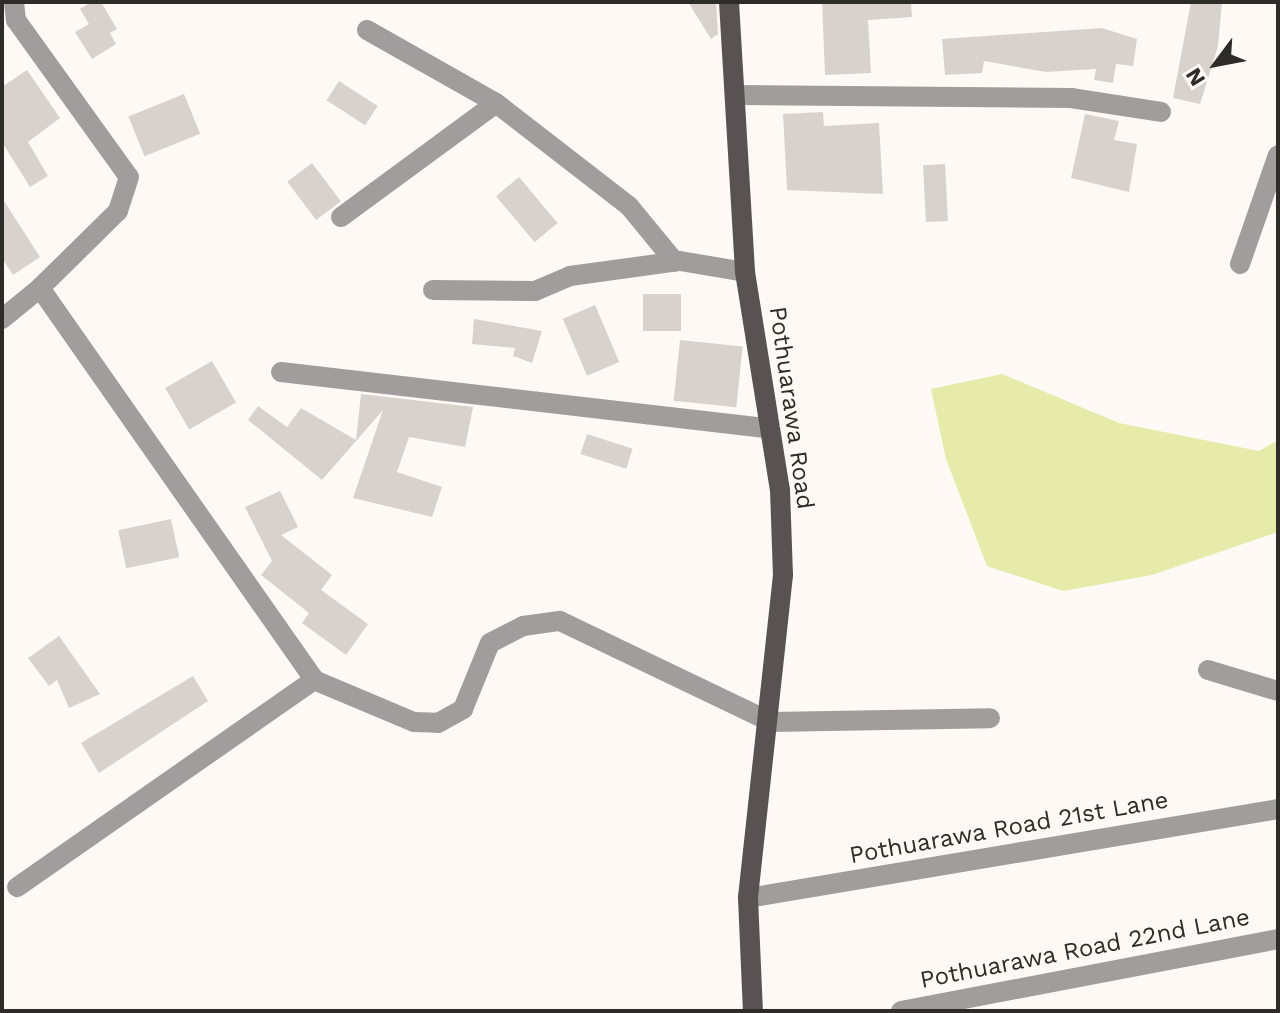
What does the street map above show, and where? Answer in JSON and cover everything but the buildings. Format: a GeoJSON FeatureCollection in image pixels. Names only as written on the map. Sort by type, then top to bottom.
{"type":"FeatureCollection","features":[{"type":"Feature","properties":{"kind":"main road","name":"Pothuarawa Road"},"geometry":{"type":"LineString","coordinates":[[729,2],[745,272],[767,428],[780,490],[783,575],[771,722],[748,898],[753,1011]]}},
{"type":"Feature","properties":{"kind":"street"},"geometry":{"type":"LineString","coordinates":[[2,319],[40,288],[118,211],[129,177],[16,20],[14,2]]}},
{"type":"Feature","properties":{"kind":"street"},"geometry":{"type":"LineString","coordinates":[[367,30],[496,103],[629,206],[675,262]]}},
{"type":"Feature","properties":{"kind":"street"},"geometry":{"type":"LineString","coordinates":[[736,95],[1071,98],[1161,112]]}},
{"type":"Feature","properties":{"kind":"street"},"geometry":{"type":"LineString","coordinates":[[341,217],[496,103]]}},
{"type":"Feature","properties":{"kind":"street"},"geometry":{"type":"LineString","coordinates":[[1240,264],[1278,155]]}},
{"type":"Feature","properties":{"kind":"street"},"geometry":{"type":"LineString","coordinates":[[433,290],[535,291],[570,276],[675,262],[745,272]]}},
{"type":"Feature","properties":{"kind":"street"},"geometry":{"type":"LineString","coordinates":[[40,288],[314,680],[414,722],[438,723],[463,709],[490,643],[523,626],[560,621],[771,722],[990,718]]}},
{"type":"Feature","properties":{"kind":"street"},"geometry":{"type":"LineString","coordinates":[[281,372],[767,428]]}},
{"type":"Feature","properties":{"kind":"street"},"geometry":{"type":"LineString","coordinates":[[1208,670],[1278,691]]}},
{"type":"Feature","properties":{"kind":"street"},"geometry":{"type":"LineString","coordinates":[[17,887],[314,680]]}},
{"type":"Feature","properties":{"kind":"street","name":"Pothuarawa Road 21st Lane"},"geometry":{"type":"LineString","coordinates":[[748,898],[1278,809]]}},
{"type":"Feature","properties":{"kind":"street","name":"Pothuarawa Road 22nd Lane"},"geometry":{"type":"LineString","coordinates":[[901,1011],[1278,939]]}},
{"type":"Feature","properties":{"kind":"green space"},"geometry":{"type":"Polygon","coordinates":[[[1002,374],[1119,423],[1259,451],[1278,440],[1278,532],[1152,575],[1063,591],[987,566],[946,459],[931,389],[1002,374]]]}}]}
